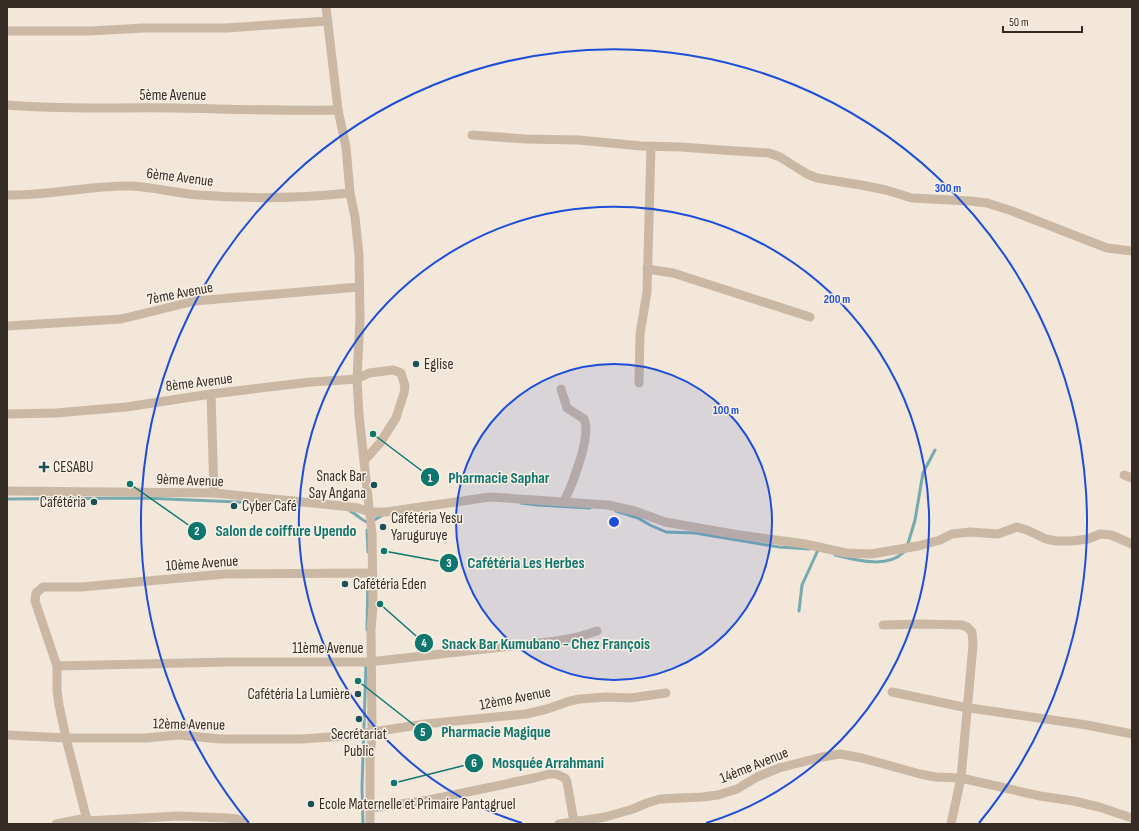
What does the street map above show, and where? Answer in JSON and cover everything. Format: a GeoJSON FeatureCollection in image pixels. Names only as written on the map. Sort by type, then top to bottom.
{"type":"FeatureCollection","features":[{"type":"Feature","properties":{"kind":"street"},"geometry":{"type":"LineString","coordinates":[[326,7],[338,110],[346,147],[350,193],[355,217],[359,255],[359,415],[371,518],[367,662],[367,733],[370,760],[370,824]]}},
{"type":"Feature","properties":{"kind":"street"},"geometry":{"type":"LineString","coordinates":[[7,31],[226,28],[328,21]]}},
{"type":"Feature","properties":{"kind":"street","name":"5ème Avenue"},"geometry":{"type":"LineString","coordinates":[[7,105],[72,109],[176,108],[282,111],[338,110]]}},
{"type":"Feature","properties":{"kind":"street"},"geometry":{"type":"LineString","coordinates":[[472,135],[525,139],[579,140],[736,152],[769,153],[780,157],[807,174],[818,178],[886,190],[900,196],[912,198],[987,203],[1012,211],[1107,248],[1132,251]]}},
{"type":"Feature","properties":{"kind":"street"},"geometry":{"type":"LineString","coordinates":[[639,383],[640,334],[647,292],[651,146]]}},
{"type":"Feature","properties":{"kind":"street","name":"6ème Avenue"},"geometry":{"type":"LineString","coordinates":[[7,194],[95,187],[130,186],[152,187],[198,195],[248,197],[320,196],[350,193]]}},
{"type":"Feature","properties":{"kind":"street"},"geometry":{"type":"LineString","coordinates":[[647,269],[673,273],[810,317]]}},
{"type":"Feature","properties":{"kind":"street","name":"7ème Avenue"},"geometry":{"type":"LineString","coordinates":[[7,326],[121,319],[195,301],[359,287]]}},
{"type":"Feature","properties":{"kind":"street","name":"8ème Avenue"},"geometry":{"type":"LineString","coordinates":[[7,414],[56,413],[126,407],[211,394],[311,382],[358,379],[369,374],[393,370],[401,373],[405,386],[404,393],[396,418],[380,443],[364,461]]}},
{"type":"Feature","properties":{"kind":"street"},"geometry":{"type":"LineString","coordinates":[[561,389],[567,408],[584,419],[586,427],[586,436],[572,486],[564,502]]}},
{"type":"Feature","properties":{"kind":"street"},"geometry":{"type":"LineString","coordinates":[[211,394],[214,493]]}},
{"type":"Feature","properties":{"kind":"street","name":"9ème Avenue"},"geometry":{"type":"LineString","coordinates":[[7,492],[214,493],[358,508],[371,518],[386,512],[416,509],[490,497],[564,502],[622,508],[665,522],[733,534],[825,547],[846,553],[871,554],[940,540],[952,534],[970,532],[998,534],[1017,527],[1027,530],[1046,540],[1072,541],[1088,539],[1100,534],[1111,535],[1132,544]]}},
{"type":"Feature","properties":{"kind":"street","name":"10ème Avenue"},"geometry":{"type":"LineString","coordinates":[[57,666],[35,602],[36,593],[43,587],[86,586],[225,574],[369,573]]}},
{"type":"Feature","properties":{"kind":"street"},"geometry":{"type":"LineString","coordinates":[[883,625],[962,625],[970,629],[973,635],[961,778],[951,824]]}},
{"type":"Feature","properties":{"kind":"street","name":"11ème Avenue"},"geometry":{"type":"LineString","coordinates":[[57,666],[227,662],[367,662],[557,641],[578,637],[597,631]]}},
{"type":"Feature","properties":{"kind":"street"},"geometry":{"type":"LineString","coordinates":[[57,666],[57,691],[66,738],[88,821]]}},
{"type":"Feature","properties":{"kind":"street"},"geometry":{"type":"LineString","coordinates":[[892,692],[968,707],[1087,725],[1132,734]]}},
{"type":"Feature","properties":{"kind":"street","name":"12ème Avenue"},"geometry":{"type":"LineString","coordinates":[[7,735],[66,738],[145,738],[179,735],[220,739],[277,740],[346,736],[438,723],[526,714],[580,699],[606,697],[630,698],[666,694]]}},
{"type":"Feature","properties":{"kind":"street","name":"14ème Avenue"},"geometry":{"type":"LineString","coordinates":[[559,824],[605,817],[660,799],[718,795],[737,789],[757,777],[779,768],[840,754],[862,758],[920,774],[935,777],[961,778],[1040,796],[1074,801],[1132,818]]}},
{"type":"Feature","properties":{"kind":"street"},"geometry":{"type":"LineString","coordinates":[[371,808],[429,800],[549,774],[565,778],[574,822]]}},
{"type":"Feature","properties":{"kind":"street"},"geometry":{"type":"LineString","coordinates":[[56,824],[179,816],[237,819],[245,824]]}},
{"type":"Feature","properties":{"kind":"street"},"geometry":{"type":"LineString","coordinates":[[1128,824],[1132,818]]}},
{"type":"Feature","properties":{"kind":"waterway"},"geometry":{"type":"LineString","coordinates":[[907,547],[915,520],[923,473],[935,450]]}},
{"type":"Feature","properties":{"kind":"waterway"},"geometry":{"type":"LineString","coordinates":[[7,499],[143,498],[265,503]]}},
{"type":"Feature","properties":{"kind":"waterway"},"geometry":{"type":"LineString","coordinates":[[521,503],[537,505]]}},
{"type":"Feature","properties":{"kind":"waterway"},"geometry":{"type":"LineString","coordinates":[[538,505],[590,508]]}},
{"type":"Feature","properties":{"kind":"waterway"},"geometry":{"type":"LineString","coordinates":[[350,511],[367,522],[383,515]]}},
{"type":"Feature","properties":{"kind":"waterway"},"geometry":{"type":"LineString","coordinates":[[616,511],[638,518],[666,532],[695,533],[779,547],[810,549]]}},
{"type":"Feature","properties":{"kind":"waterway"},"geometry":{"type":"LineString","coordinates":[[367,530],[368,552]]}},
{"type":"Feature","properties":{"kind":"waterway"},"geometry":{"type":"LineString","coordinates":[[799,611],[802,585],[818,550]]}},
{"type":"Feature","properties":{"kind":"waterway"},"geometry":{"type":"LineString","coordinates":[[835,555],[862,561],[880,562],[897,557],[904,552]]}},
{"type":"Feature","properties":{"kind":"waterway"},"geometry":{"type":"LineString","coordinates":[[367,630],[368,574]]}},
{"type":"Feature","properties":{"kind":"waterway"},"geometry":{"type":"LineString","coordinates":[[363,824],[362,787],[366,664]]}},
{"type":"Feature","properties":{"kind":"place","name":"Eglise"},"geometry":{"type":"Point","coordinates":[416,364]}},
{"type":"Feature","properties":{"kind":"place","name":"Pharmacie Saphar"},"geometry":{"type":"Point","coordinates":[373,434]}},
{"type":"Feature","properties":{"kind":"place","name":"CESABU"},"geometry":{"type":"Point","coordinates":[44,467]}},
{"type":"Feature","properties":{"kind":"place","name":"Salon de coiffure Upendo"},"geometry":{"type":"Point","coordinates":[130,484]}},
{"type":"Feature","properties":{"kind":"place","name":"Snack Bar Say Angana"},"geometry":{"type":"Point","coordinates":[374,485]}},
{"type":"Feature","properties":{"kind":"place","name":"Cafétéria"},"geometry":{"type":"Point","coordinates":[94,502]}},
{"type":"Feature","properties":{"kind":"place","name":"Cyber Café"},"geometry":{"type":"Point","coordinates":[234,506]}},
{"type":"Feature","properties":{"kind":"place","name":"Cafétéria Yesu Yaruguruye"},"geometry":{"type":"Point","coordinates":[383,527]}},
{"type":"Feature","properties":{"kind":"place","name":"Cafétéria Les Herbes"},"geometry":{"type":"Point","coordinates":[384,551]}},
{"type":"Feature","properties":{"kind":"place","name":"Cafétéria Eden"},"geometry":{"type":"Point","coordinates":[345,584]}},
{"type":"Feature","properties":{"kind":"place","name":"Snack Bar Kumubano - Chez François"},"geometry":{"type":"Point","coordinates":[380,604]}},
{"type":"Feature","properties":{"kind":"place","name":"Pharmacie Magique"},"geometry":{"type":"Point","coordinates":[358,681]}},
{"type":"Feature","properties":{"kind":"place","name":"Cafétéria La Lumière"},"geometry":{"type":"Point","coordinates":[358,694]}},
{"type":"Feature","properties":{"kind":"place","name":"Secrétariat Public"},"geometry":{"type":"Point","coordinates":[359,719]}},
{"type":"Feature","properties":{"kind":"place","name":"Mosquée Arrahmani"},"geometry":{"type":"Point","coordinates":[394,783]}},
{"type":"Feature","properties":{"kind":"place","name":"Ecole Maternelle et Primaire Pantagruel"},"geometry":{"type":"Point","coordinates":[311,804]}}]}
